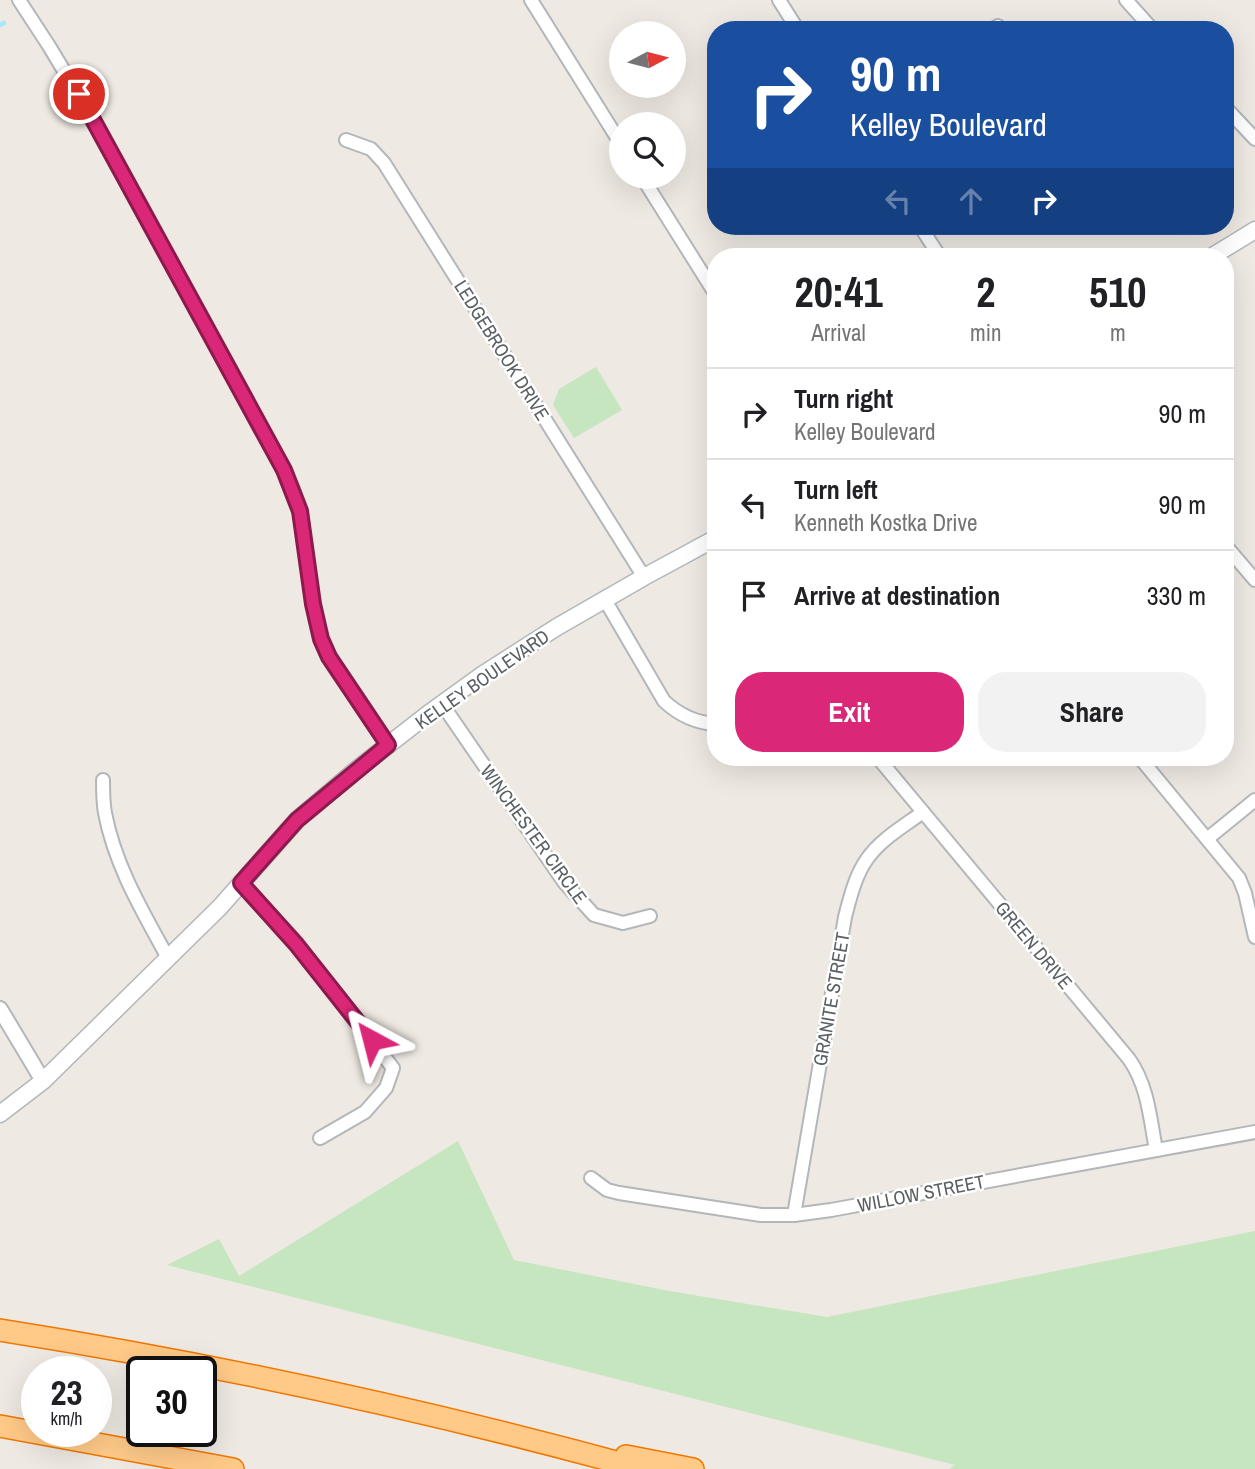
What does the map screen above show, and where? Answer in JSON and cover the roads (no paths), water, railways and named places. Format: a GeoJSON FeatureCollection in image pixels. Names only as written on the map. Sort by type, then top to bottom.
{"type":"FeatureCollection","features":[{"type":"Feature","properties":{"kind":"highway"},"geometry":{"type":"LineString","coordinates":[[0,1330],[121,1350],[693,1469]]}},
{"type":"Feature","properties":{"kind":"highway"},"geometry":{"type":"LineString","coordinates":[[0,1426],[233,1469]]}},
{"type":"Feature","properties":{"kind":"highway"},"geometry":{"type":"LineString","coordinates":[[491,1429],[642,1469]]}},
{"type":"Feature","properties":{"kind":"main road"},"geometry":{"type":"LineString","coordinates":[[1226,248],[1255,230]]}},
{"type":"Feature","properties":{"kind":"main road","name":"KELLEY BOULEVARD"},"geometry":{"type":"LineString","coordinates":[[0,1114],[43,1081],[168,958],[220,906],[297,820],[388,745],[482,676],[557,627],[707,543]]}},
{"type":"Feature","properties":{"kind":"street"},"geometry":{"type":"LineString","coordinates":[[19,0],[87,109],[284,470],[300,511],[313,604],[321,639],[329,657],[388,745]]}},
{"type":"Feature","properties":{"kind":"street"},"geometry":{"type":"LineString","coordinates":[[531,0],[609,125]]}},
{"type":"Feature","properties":{"kind":"street"},"geometry":{"type":"LineString","coordinates":[[779,0],[792,21]]}},
{"type":"Feature","properties":{"kind":"street"},"geometry":{"type":"LineString","coordinates":[[1126,0],[1145,21]]}},
{"type":"Feature","properties":{"kind":"street"},"geometry":{"type":"LineString","coordinates":[[1234,117],[1255,139]]}},
{"type":"Feature","properties":{"kind":"street","name":"LEDGEBROOK DRIVE"},"geometry":{"type":"LineString","coordinates":[[346,140],[371,149],[384,163],[644,576]]}},
{"type":"Feature","properties":{"kind":"street"},"geometry":{"type":"LineString","coordinates":[[650,189],[707,281]]}},
{"type":"Feature","properties":{"kind":"street"},"geometry":{"type":"LineString","coordinates":[[1234,556],[1255,580]]}},
{"type":"Feature","properties":{"kind":"street"},"geometry":{"type":"LineString","coordinates":[[605,600],[664,701],[684,716],[707,723]]}},
{"type":"Feature","properties":{"kind":"street","name":"WINCHESTER CIRCLE"},"geometry":{"type":"LineString","coordinates":[[442,704],[564,882],[594,915],[623,923],[650,916]]}},
{"type":"Feature","properties":{"kind":"street","name":"GREEN DRIVE"},"geometry":{"type":"LineString","coordinates":[[885,766],[1137,1070],[1146,1093],[1156,1150]]}},
{"type":"Feature","properties":{"kind":"street"},"geometry":{"type":"LineString","coordinates":[[1147,766],[1238,878],[1245,893],[1255,937]]}},
{"type":"Feature","properties":{"kind":"street"},"geometry":{"type":"LineString","coordinates":[[103,780],[105,811],[114,848],[129,886],[168,958]]}},
{"type":"Feature","properties":{"kind":"street"},"geometry":{"type":"LineString","coordinates":[[1208,839],[1255,800]]}},
{"type":"Feature","properties":{"kind":"street","name":"GRANITE STREET"},"geometry":{"type":"LineString","coordinates":[[794,1215],[845,917],[853,887],[867,859],[888,837],[923,812]]}},
{"type":"Feature","properties":{"kind":"street"},"geometry":{"type":"LineString","coordinates":[[241,883],[296,944],[393,1068],[386,1088],[365,1112],[320,1138]]}},
{"type":"Feature","properties":{"kind":"street"},"geometry":{"type":"LineString","coordinates":[[0,1009],[43,1081]]}},
{"type":"Feature","properties":{"kind":"street","name":"WILLOW STREET"},"geometry":{"type":"LineString","coordinates":[[591,1178],[607,1190],[619,1193],[748,1213],[794,1215],[1255,1132]]}},
{"type":"Feature","properties":{"kind":"waterway"},"geometry":{"type":"LineString","coordinates":[[0,25],[4,23]]}}]}
